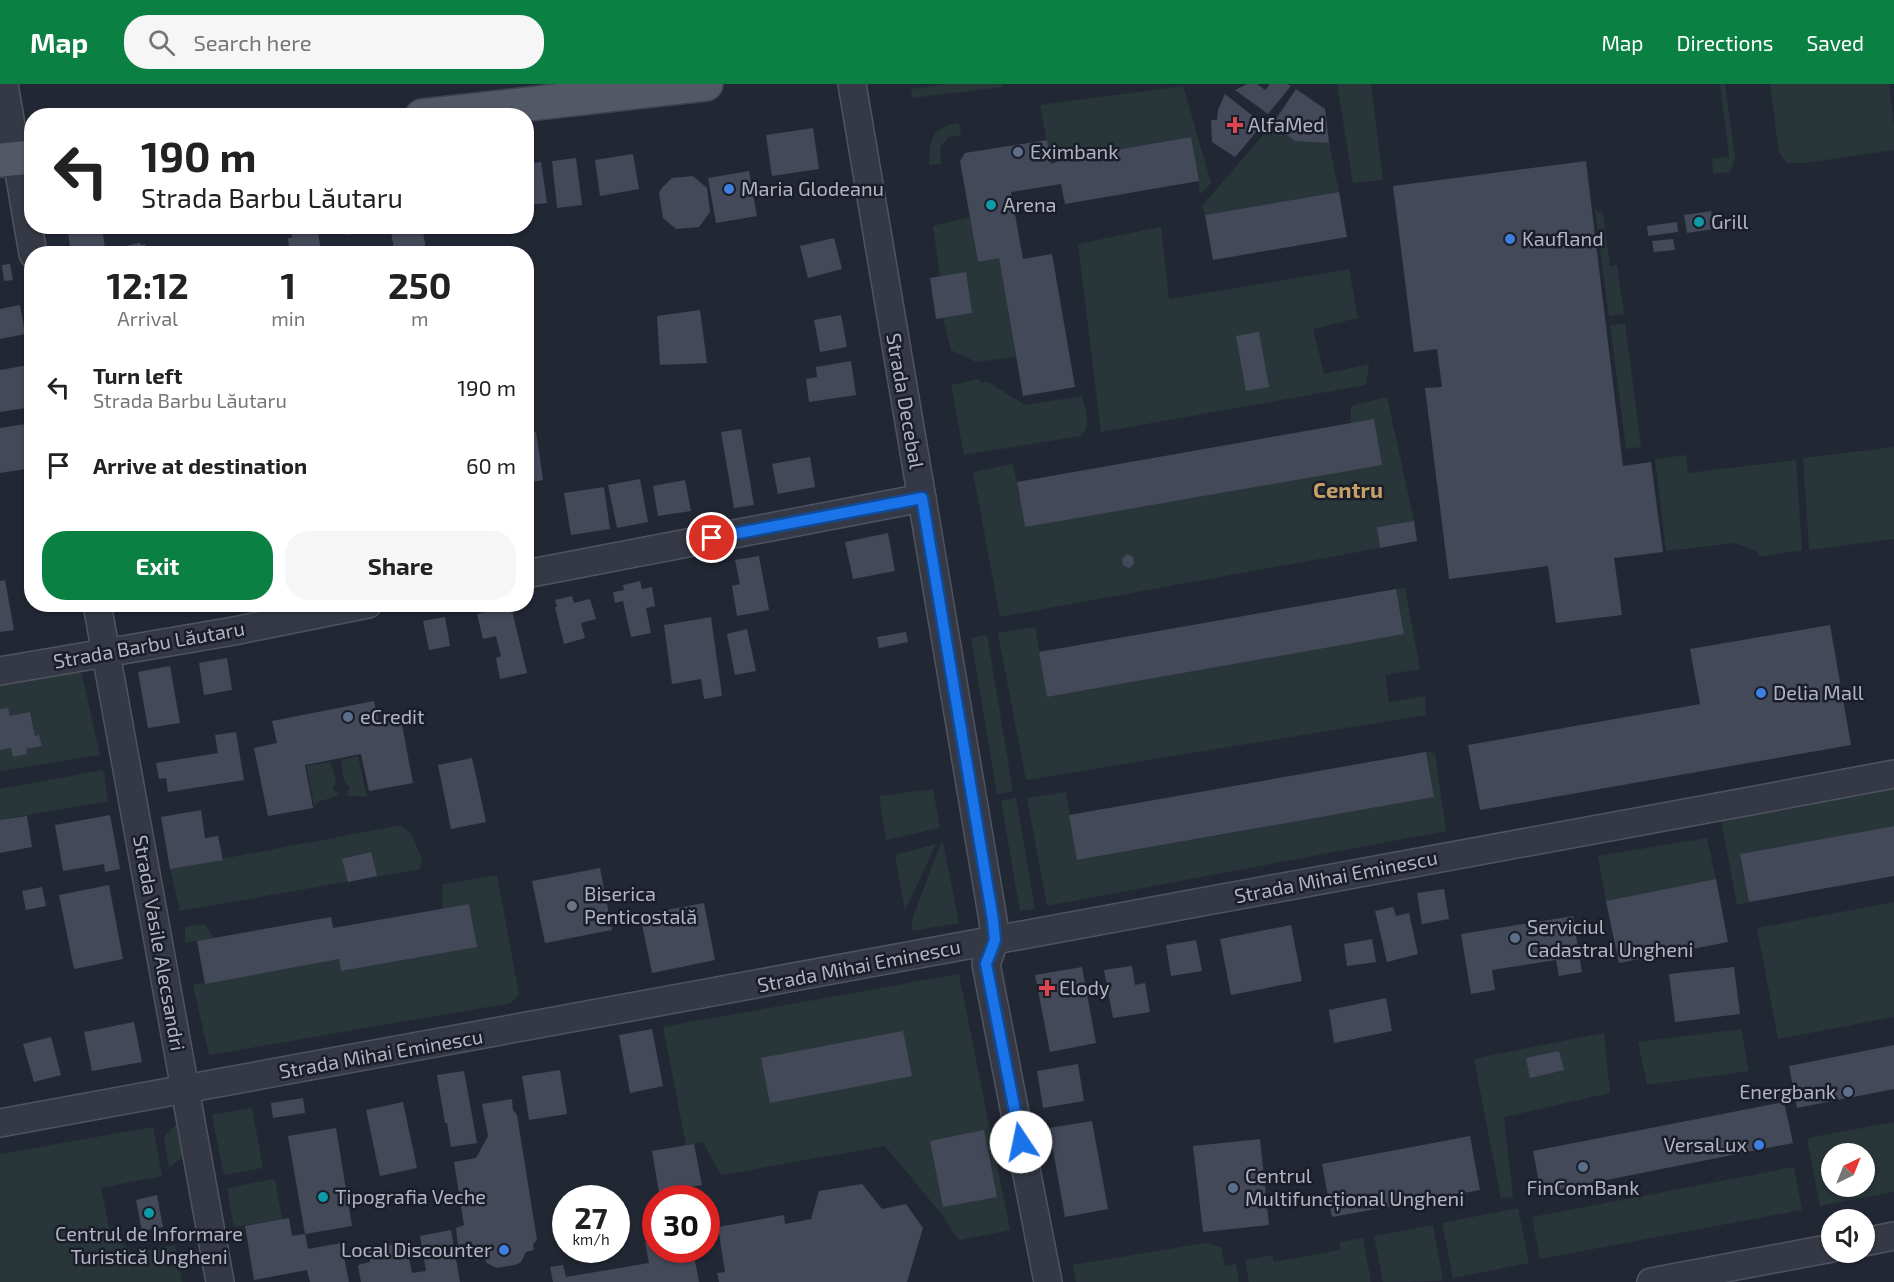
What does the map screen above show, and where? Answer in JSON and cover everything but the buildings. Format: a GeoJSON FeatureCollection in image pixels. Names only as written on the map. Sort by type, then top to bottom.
{"type":"FeatureCollection","features":[{"type":"Feature","properties":{"kind":"main road"},"geometry":{"type":"LineString","coordinates":[[493,108],[706,84]]}},
{"type":"Feature","properties":{"kind":"street"},"geometry":{"type":"LineString","coordinates":[[4,84],[24,203]]}},
{"type":"Feature","properties":{"kind":"street","name":"Strada Decebal"},"geometry":{"type":"LineString","coordinates":[[852,84],[995,940],[986,964],[1048,1282]]}},
{"type":"Feature","properties":{"kind":"street"},"geometry":{"type":"LineString","coordinates":[[534,572],[922,498]]}},
{"type":"Feature","properties":{"kind":"street","name":"Strada Vasile Alecsandri"},"geometry":{"type":"LineString","coordinates":[[98,612],[220,1282]]}},
{"type":"Feature","properties":{"kind":"street","name":"Strada Barbu Lăutaru"},"geometry":{"type":"LineString","coordinates":[[0,670],[106,653],[325,612]]}},
{"type":"Feature","properties":{"kind":"street","name":"Strada Mihai Eminescu"},"geometry":{"type":"LineString","coordinates":[[0,1123],[1894,774]]}},
{"type":"Feature","properties":{"kind":"street"},"geometry":{"type":"LineString","coordinates":[[1875,1240],[1894,1236]]}},
{"type":"Feature","properties":{"kind":"street"},"geometry":{"type":"LineString","coordinates":[[1651,1282],[1821,1250]]}},
{"type":"Feature","properties":{"kind":"shaded area"},"geometry":{"type":"Polygon","coordinates":[[[948,84],[1002,84],[1002,87],[912,98],[911,89],[948,84]]]}},
{"type":"Feature","properties":{"kind":"shaded area"},"geometry":{"type":"Polygon","coordinates":[[[1337,84],[1371,84],[1383,180],[1353,183],[1337,84]]]}},
{"type":"Feature","properties":{"kind":"shaded area"},"geometry":{"type":"Polygon","coordinates":[[[1720,84],[1725,84],[1735,157],[1729,172],[1713,174],[1712,159],[1729,156],[1720,84]]]}},
{"type":"Feature","properties":{"kind":"shaded area"},"geometry":{"type":"Polygon","coordinates":[[[1770,84],[1889,84],[1894,125],[1894,150],[1805,163],[1787,163],[1779,153],[1770,84]]]}},
{"type":"Feature","properties":{"kind":"shaded area"},"geometry":{"type":"Polygon","coordinates":[[[1183,86],[1211,183],[1200,194],[1191,137],[1057,159],[1057,162],[1051,164],[1040,105],[1183,86]]]}},
{"type":"Feature","properties":{"kind":"shaded area"},"geometry":{"type":"Polygon","coordinates":[[[959,123],[961,135],[949,137],[940,147],[941,164],[929,165],[931,142],[937,131],[959,123]]]}},
{"type":"Feature","properties":{"kind":"shaded area"},"geometry":{"type":"Polygon","coordinates":[[[1272,125],[1295,141],[1329,143],[1339,192],[1205,215],[1202,206],[1272,125]]]}},
{"type":"Feature","properties":{"kind":"shaded area"},"geometry":{"type":"Polygon","coordinates":[[[1595,210],[1603,213],[1610,266],[1617,265],[1624,314],[1609,316],[1595,210]]]}},
{"type":"Feature","properties":{"kind":"shaded area"},"geometry":{"type":"Polygon","coordinates":[[[970,217],[978,262],[999,258],[1016,357],[976,362],[951,350],[943,318],[972,313],[940,276],[933,226],[970,217]]]}},
{"type":"Feature","properties":{"kind":"shaded area"},"geometry":{"type":"Polygon","coordinates":[[[1161,227],[1169,299],[1349,269],[1358,318],[1313,329],[1324,374],[1369,364],[1366,385],[1101,432],[1078,244],[1161,227]]]}},
{"type":"Feature","properties":{"kind":"shaded area"},"geometry":{"type":"Polygon","coordinates":[[[1625,323],[1641,447],[1626,449],[1610,325],[1625,323]]]}},
{"type":"Feature","properties":{"kind":"shaded area"},"geometry":{"type":"Polygon","coordinates":[[[980,379],[981,383],[988,382],[1025,405],[1082,396],[1087,418],[1086,428],[1080,436],[964,455],[951,385],[980,379]]]}},
{"type":"Feature","properties":{"kind":"shaded area"},"geometry":{"type":"Polygon","coordinates":[[[1387,397],[1414,521],[1377,527],[1380,548],[1000,617],[973,472],[1013,464],[1025,527],[1351,423],[1351,406],[1387,397]]]}},
{"type":"Feature","properties":{"kind":"shaded area"},"geometry":{"type":"Polygon","coordinates":[[[1894,447],[1894,539],[1809,550],[1803,458],[1894,447]]]}},
{"type":"Feature","properties":{"kind":"shaded area"},"geometry":{"type":"Polygon","coordinates":[[[1686,455],[1688,473],[1796,460],[1802,550],[1760,557],[1755,550],[1735,543],[1666,551],[1655,459],[1686,455]]]}},
{"type":"Feature","properties":{"kind":"shaded area"},"geometry":{"type":"Polygon","coordinates":[[[1405,588],[1420,669],[1385,675],[1389,702],[1425,696],[1426,715],[1026,780],[998,633],[1035,627],[1048,697],[1404,634],[1396,589],[1405,588]]]}},
{"type":"Feature","properties":{"kind":"shaded area"},"geometry":{"type":"Polygon","coordinates":[[[987,635],[1013,791],[997,794],[971,638],[987,635]]]}},
{"type":"Feature","properties":{"kind":"shaded area"},"geometry":{"type":"Polygon","coordinates":[[[81,670],[100,755],[0,771],[0,750],[11,748],[13,757],[27,754],[26,749],[42,746],[39,735],[35,736],[30,712],[10,716],[8,708],[0,709],[0,683],[81,670]]]}},
{"type":"Feature","properties":{"kind":"shaded area"},"geometry":{"type":"Polygon","coordinates":[[[1426,752],[1435,753],[1446,831],[1047,906],[1027,798],[1066,792],[1078,860],[1434,797],[1426,752]]]}},
{"type":"Feature","properties":{"kind":"shaded area"},"geometry":{"type":"Polygon","coordinates":[[[358,756],[367,797],[346,795],[350,788],[344,780],[341,760],[358,756]]]}},
{"type":"Feature","properties":{"kind":"shaded area"},"geometry":{"type":"Polygon","coordinates":[[[331,762],[336,782],[333,789],[339,795],[318,802],[314,806],[307,766],[331,762]]]}},
{"type":"Feature","properties":{"kind":"shaded area"},"geometry":{"type":"Polygon","coordinates":[[[103,770],[108,801],[0,820],[0,789],[103,770]]]}},
{"type":"Feature","properties":{"kind":"shaded area"},"geometry":{"type":"Polygon","coordinates":[[[933,789],[940,828],[886,840],[879,796],[933,789]]]}},
{"type":"Feature","properties":{"kind":"shaded area"},"geometry":{"type":"Polygon","coordinates":[[[1894,789],[1894,826],[1740,854],[1749,902],[1737,905],[1721,820],[1894,789]]]}},
{"type":"Feature","properties":{"kind":"shaded area"},"geometry":{"type":"Polygon","coordinates":[[[1016,798],[1035,909],[1020,911],[1001,801],[1016,798]]]}},
{"type":"Feature","properties":{"kind":"shaded area"},"geometry":{"type":"Polygon","coordinates":[[[401,825],[412,835],[422,859],[420,869],[180,911],[170,869],[401,825]]]}},
{"type":"Feature","properties":{"kind":"shaded area"},"geometry":{"type":"Polygon","coordinates":[[[1707,838],[1716,879],[1606,901],[1598,856],[1707,838]]]}},
{"type":"Feature","properties":{"kind":"shaded area"},"geometry":{"type":"Polygon","coordinates":[[[943,842],[959,923],[911,931],[913,917],[943,842]]]}},
{"type":"Feature","properties":{"kind":"shaded area"},"geometry":{"type":"Polygon","coordinates":[[[936,844],[905,911],[895,855],[936,844]]]}},
{"type":"Feature","properties":{"kind":"shaded area"},"geometry":{"type":"Polygon","coordinates":[[[497,875],[519,994],[511,1003],[209,1055],[193,985],[339,959],[342,971],[476,947],[469,904],[442,909],[443,884],[497,875]]]}},
{"type":"Feature","properties":{"kind":"shaded area"},"geometry":{"type":"Polygon","coordinates":[[[1894,902],[1894,1017],[1778,1039],[1757,928],[1894,902]]]}},
{"type":"Feature","properties":{"kind":"shaded area"},"geometry":{"type":"Polygon","coordinates":[[[205,924],[214,938],[185,943],[185,927],[205,924]]]}},
{"type":"Feature","properties":{"kind":"shaded area"},"geometry":{"type":"Polygon","coordinates":[[[959,974],[1010,1230],[959,1240],[939,1211],[885,1146],[721,1175],[703,1142],[686,1145],[663,1027],[959,974]]]}},
{"type":"Feature","properties":{"kind":"shaded area"},"geometry":{"type":"Polygon","coordinates":[[[1741,1029],[1749,1071],[1647,1085],[1638,1042],[1741,1029]]]}},
{"type":"Feature","properties":{"kind":"shaded area"},"geometry":{"type":"Polygon","coordinates":[[[1604,1033],[1610,1093],[1504,1117],[1513,1197],[1501,1199],[1474,1059],[1604,1033]]]}},
{"type":"Feature","properties":{"kind":"shaded area"},"geometry":{"type":"Polygon","coordinates":[[[252,1108],[263,1168],[224,1175],[212,1115],[252,1108]]]}},
{"type":"Feature","properties":{"kind":"shaded area"},"geometry":{"type":"Polygon","coordinates":[[[178,1122],[184,1156],[169,1168],[164,1137],[178,1122]]]}},
{"type":"Feature","properties":{"kind":"shaded area"},"geometry":{"type":"Polygon","coordinates":[[[1894,1122],[1894,1192],[1875,1196],[1875,1143],[1821,1143],[1821,1197],[1868,1197],[1820,1206],[1807,1138],[1894,1122]]]}},
{"type":"Feature","properties":{"kind":"shaded area"},"geometry":{"type":"Polygon","coordinates":[[[153,1127],[162,1176],[101,1188],[110,1232],[133,1253],[175,1245],[182,1282],[0,1282],[0,1154],[153,1127]]]}},
{"type":"Feature","properties":{"kind":"shaded area"},"geometry":{"type":"Polygon","coordinates":[[[1794,1167],[1802,1210],[1540,1259],[1532,1217],[1794,1167]]]}},
{"type":"Feature","properties":{"kind":"shaded area"},"geometry":{"type":"Polygon","coordinates":[[[275,1179],[282,1219],[234,1227],[227,1188],[275,1179]]]}},
{"type":"Feature","properties":{"kind":"shaded area"},"geometry":{"type":"Polygon","coordinates":[[[1518,1208],[1529,1263],[1453,1278],[1442,1223],[1518,1208]]]}},
{"type":"Feature","properties":{"kind":"shaded area"},"geometry":{"type":"Polygon","coordinates":[[[1433,1225],[1443,1281],[1383,1282],[1374,1236],[1433,1225]]]}},
{"type":"Feature","properties":{"kind":"shaded area"},"geometry":{"type":"Polygon","coordinates":[[[1363,1238],[1371,1282],[1249,1282],[1245,1260],[1272,1255],[1274,1262],[1340,1250],[1340,1242],[1363,1238]]]}},
{"type":"Feature","properties":{"kind":"shaded area"},"geometry":{"type":"Polygon","coordinates":[[[1205,1243],[1221,1247],[1225,1266],[1236,1264],[1239,1282],[1076,1282],[1073,1265],[1205,1243]]]}},
{"type":"Feature","properties":{"kind":"place","name":"AlfaMed"},"geometry":{"type":"Point","coordinates":[1235,125]}},
{"type":"Feature","properties":{"kind":"place","name":"Eximbank"},"geometry":{"type":"Point","coordinates":[1018,152]}},
{"type":"Feature","properties":{"kind":"place","name":"Maria Glodeanu"},"geometry":{"type":"Point","coordinates":[729,189]}},
{"type":"Feature","properties":{"kind":"place","name":"Arena"},"geometry":{"type":"Point","coordinates":[991,205]}},
{"type":"Feature","properties":{"kind":"place","name":"Grill"},"geometry":{"type":"Point","coordinates":[1699,222]}},
{"type":"Feature","properties":{"kind":"place","name":"Kaufland"},"geometry":{"type":"Point","coordinates":[1510,239]}},
{"type":"Feature","properties":{"kind":"place","name":"Delia Mall"},"geometry":{"type":"Point","coordinates":[1761,693]}},
{"type":"Feature","properties":{"kind":"place","name":"eCredit"},"geometry":{"type":"Point","coordinates":[348,717]}},
{"type":"Feature","properties":{"kind":"place","name":"Biserica Penticostală"},"geometry":{"type":"Point","coordinates":[572,906]}},
{"type":"Feature","properties":{"kind":"place","name":"Serviciul Cadastral Ungheni"},"geometry":{"type":"Point","coordinates":[1515,938]}},
{"type":"Feature","properties":{"kind":"place","name":"Elody"},"geometry":{"type":"Point","coordinates":[1047,988]}},
{"type":"Feature","properties":{"kind":"place","name":"Energbank"},"geometry":{"type":"Point","coordinates":[1848,1092]}},
{"type":"Feature","properties":{"kind":"place","name":"VersaLux"},"geometry":{"type":"Point","coordinates":[1759,1145]}},
{"type":"Feature","properties":{"kind":"place","name":"FinComBank"},"geometry":{"type":"Point","coordinates":[1583,1167]}},
{"type":"Feature","properties":{"kind":"place","name":"Centrul Multifuncțional Ungheni"},"geometry":{"type":"Point","coordinates":[1233,1188]}},
{"type":"Feature","properties":{"kind":"place","name":"Tipografia Veche"},"geometry":{"type":"Point","coordinates":[323,1197]}},
{"type":"Feature","properties":{"kind":"place","name":"Centrul de Informare Turistică Ungheni"},"geometry":{"type":"Point","coordinates":[149,1213]}},
{"type":"Feature","properties":{"kind":"place","name":"Local Discounter"},"geometry":{"type":"Point","coordinates":[504,1250]}},
{"type":"Feature","properties":{"kind":"district","name":"Centru"},"geometry":{"type":"Point","coordinates":[1348,490]}},
{"type":"Feature","properties":{"kind":"route"},"geometry":{"type":"LineString","coordinates":[[712,538],[922,498],[993,920],[995,940],[986,964],[1021,1142]]}}]}
